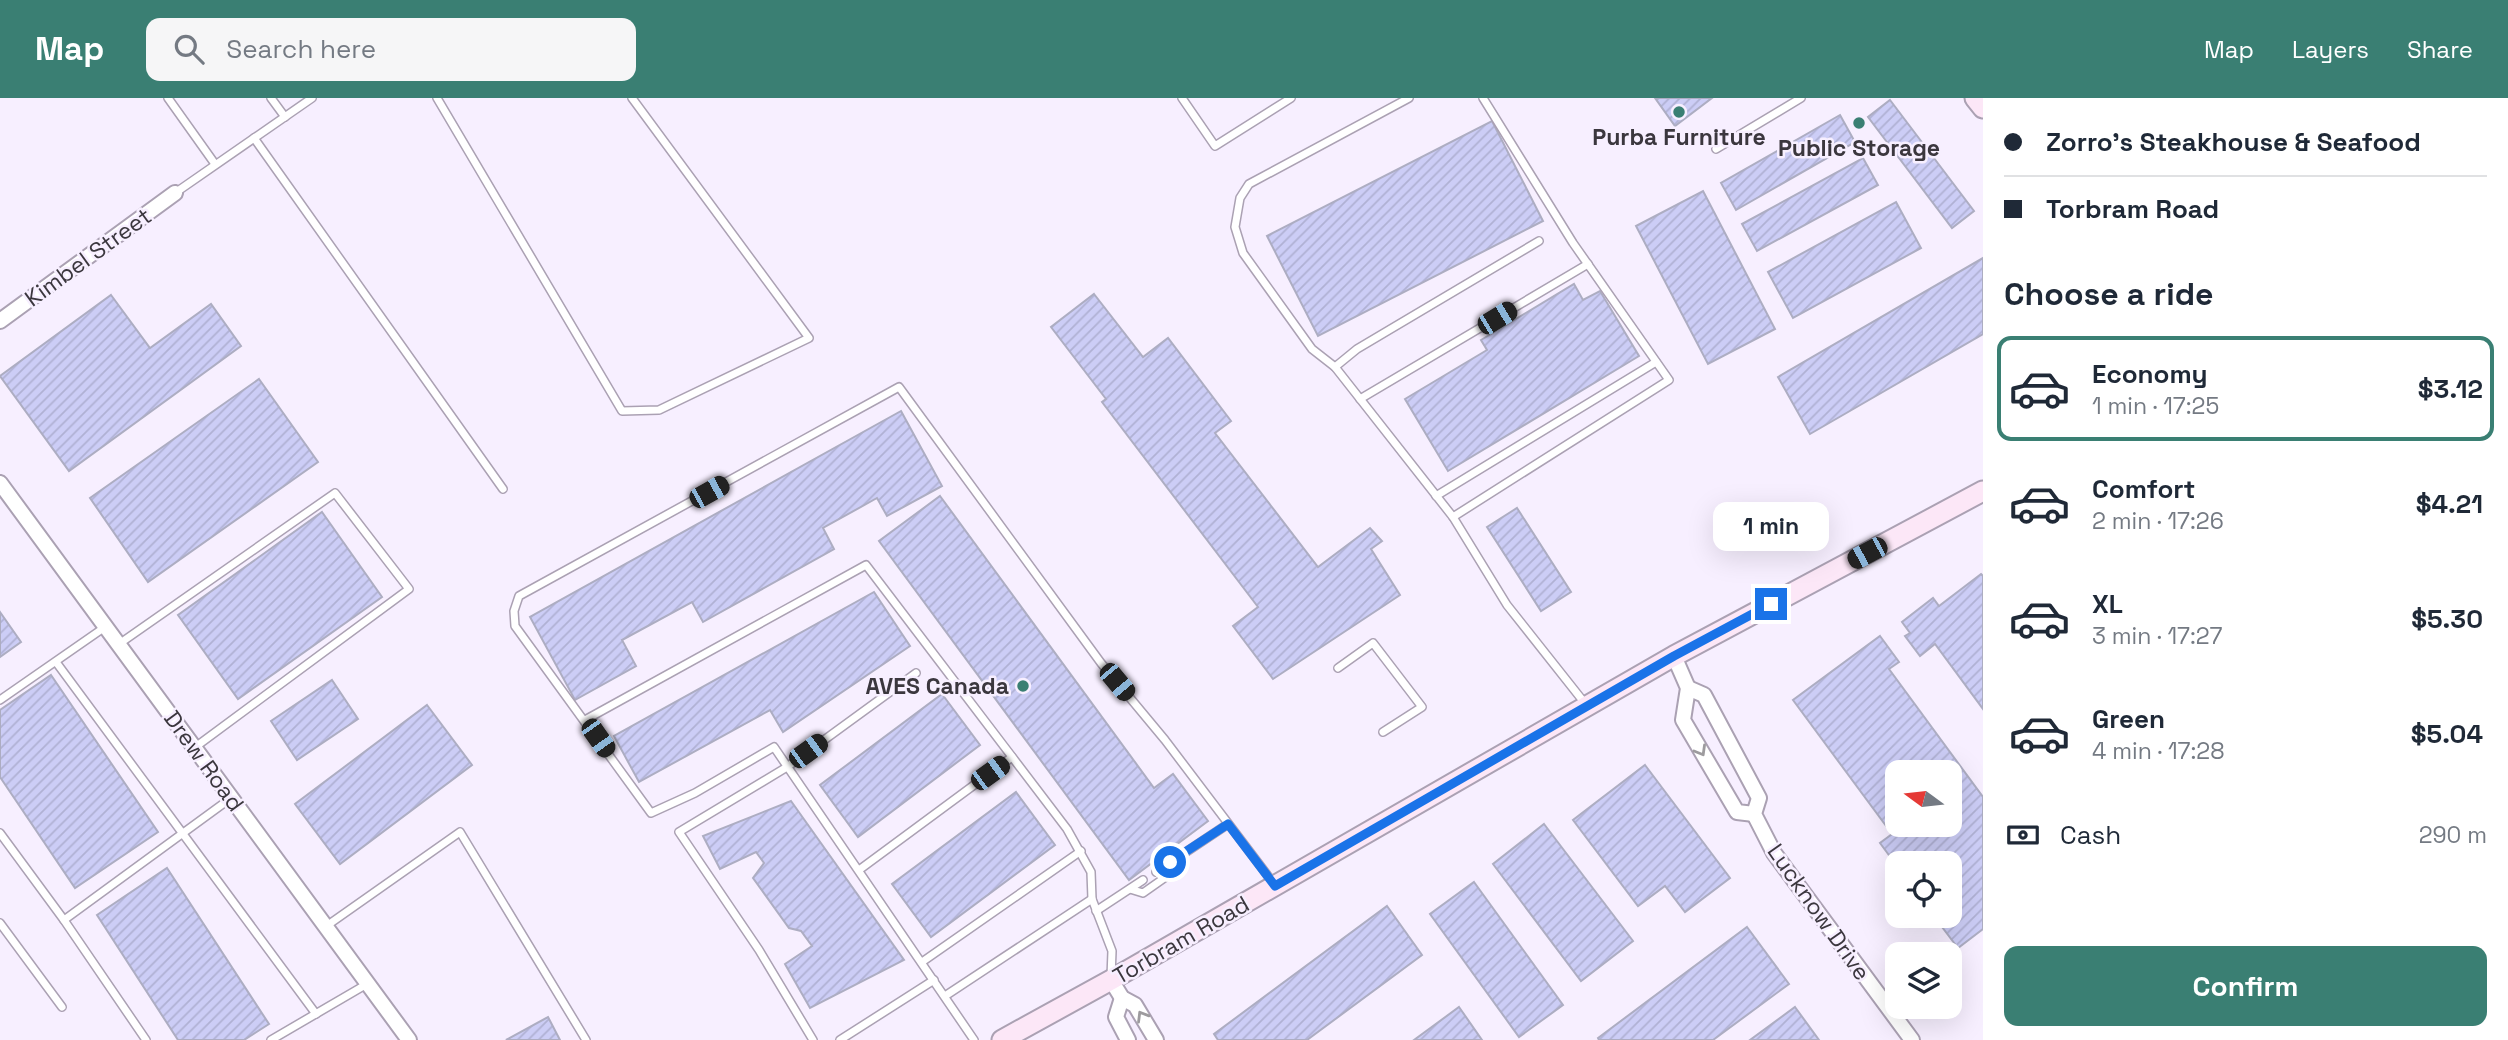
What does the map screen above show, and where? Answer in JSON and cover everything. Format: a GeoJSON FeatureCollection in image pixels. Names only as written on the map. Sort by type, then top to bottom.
{"type":"FeatureCollection","features":[{"type":"Feature","properties":{"kind":"main road"},"geometry":{"type":"LineString","coordinates":[[1975,98],[1983,108]]}},
{"type":"Feature","properties":{"kind":"main road","name":"Torbram Road"},"geometry":{"type":"LineString","coordinates":[[1002,1040],[1674,656],[1983,491]]}},
{"type":"Feature","properties":{"kind":"street","name":"Kimbel Street"},"geometry":{"type":"LineString","coordinates":[[0,321],[175,193]]}},
{"type":"Feature","properties":{"kind":"street","name":"Drew Road"},"geometry":{"type":"LineString","coordinates":[[0,483],[409,1040]]}},
{"type":"Feature","properties":{"kind":"street","name":"Lucknow Drive"},"geometry":{"type":"LineString","coordinates":[[1674,656],[1688,688],[1684,720],[1737,812],[1754,814]]}},
{"type":"Feature","properties":{"kind":"street","name":"Lucknow Drive"},"geometry":{"type":"LineString","coordinates":[[1688,688],[1704,695],[1759,798],[1754,814],[1774,853],[1912,1040]]}},
{"type":"Feature","properties":{"kind":"street"},"geometry":{"type":"LineString","coordinates":[[1111,980],[1122,998],[1135,1005],[1156,1040]]}},
{"type":"Feature","properties":{"kind":"street"},"geometry":{"type":"LineString","coordinates":[[1122,998],[1116,1017],[1128,1040]]}},
{"type":"Feature","properties":{"kind":"lane"},"geometry":{"type":"LineString","coordinates":[[168,98],[215,164]]}},
{"type":"Feature","properties":{"kind":"lane"},"geometry":{"type":"LineString","coordinates":[[271,98],[285,117]]}},
{"type":"Feature","properties":{"kind":"lane"},"geometry":{"type":"LineString","coordinates":[[175,193],[312,98]]}},
{"type":"Feature","properties":{"kind":"lane"},"geometry":{"type":"LineString","coordinates":[[437,98],[622,411],[659,410],[809,338],[632,98]]}},
{"type":"Feature","properties":{"kind":"lane"},"geometry":{"type":"LineString","coordinates":[[1182,98],[1215,146],[1291,98]]}},
{"type":"Feature","properties":{"kind":"lane"},"geometry":{"type":"LineString","coordinates":[[1409,98],[1249,184],[1240,198],[1235,227],[1242,253],[1312,349],[1335,367],[1453,517],[1507,605],[1587,706]]}},
{"type":"Feature","properties":{"kind":"lane"},"geometry":{"type":"LineString","coordinates":[[1453,517],[1669,380],[1588,264],[1483,98]]}},
{"type":"Feature","properties":{"kind":"lane"},"geometry":{"type":"LineString","coordinates":[[1717,149],[1801,98]]}},
{"type":"Feature","properties":{"kind":"lane"},"geometry":{"type":"LineString","coordinates":[[254,138],[502,489]]}},
{"type":"Feature","properties":{"kind":"lane"},"geometry":{"type":"LineString","coordinates":[[1335,367],[1357,349],[1539,241]]}},
{"type":"Feature","properties":{"kind":"lane"},"geometry":{"type":"LineString","coordinates":[[1360,399],[1588,264]]}},
{"type":"Feature","properties":{"kind":"lane"},"geometry":{"type":"LineString","coordinates":[[1436,496],[1656,362]]}},
{"type":"Feature","properties":{"kind":"lane"},"geometry":{"type":"LineString","coordinates":[[974,1040],[774,747],[695,793],[652,813],[515,626],[514,611],[519,596],[899,387],[1101,663],[1165,740],[1275,886]]}},
{"type":"Feature","properties":{"kind":"lane"},"geometry":{"type":"LineString","coordinates":[[118,645],[335,493],[409,589],[194,748]]}},
{"type":"Feature","properties":{"kind":"lane"},"geometry":{"type":"LineString","coordinates":[[585,720],[866,565],[1081,851],[1091,872],[1092,899],[1112,951],[1111,980]]}},
{"type":"Feature","properties":{"kind":"lane"},"geometry":{"type":"LineString","coordinates":[[0,701],[106,627]]}},
{"type":"Feature","properties":{"kind":"lane"},"geometry":{"type":"LineString","coordinates":[[1338,668],[1373,643],[1422,707],[1383,732]]}},
{"type":"Feature","properties":{"kind":"lane"},"geometry":{"type":"LineString","coordinates":[[55,662],[316,1014]]}},
{"type":"Feature","properties":{"kind":"lane"},"geometry":{"type":"LineString","coordinates":[[813,1040],[760,950],[679,832],[787,766],[916,673]]}},
{"type":"Feature","properties":{"kind":"lane"},"geometry":{"type":"LineString","coordinates":[[859,870],[1012,757]]}},
{"type":"Feature","properties":{"kind":"lane"},"geometry":{"type":"LineString","coordinates":[[64,920],[231,798]]}},
{"type":"Feature","properties":{"kind":"lane"},"geometry":{"type":"LineString","coordinates":[[1156,872],[1228,824]]}},
{"type":"Feature","properties":{"kind":"lane"},"geometry":{"type":"LineString","coordinates":[[325,927],[460,832],[586,1040]]}},
{"type":"Feature","properties":{"kind":"lane"},"geometry":{"type":"LineString","coordinates":[[0,833],[64,920],[146,1040]]}},
{"type":"Feature","properties":{"kind":"lane"},"geometry":{"type":"LineString","coordinates":[[922,962],[1081,851]]}},
{"type":"Feature","properties":{"kind":"lane"},"geometry":{"type":"LineString","coordinates":[[1130,889],[1143,893],[1170,874],[1170,862]]}},
{"type":"Feature","properties":{"kind":"lane"},"geometry":{"type":"LineString","coordinates":[[1096,911],[1143,880]]}},
{"type":"Feature","properties":{"kind":"lane"},"geometry":{"type":"LineString","coordinates":[[945,996],[1092,899]]}},
{"type":"Feature","properties":{"kind":"lane"},"geometry":{"type":"LineString","coordinates":[[0,923],[62,1007]]}},
{"type":"Feature","properties":{"kind":"lane"},"geometry":{"type":"LineString","coordinates":[[840,1040],[934,980]]}},
{"type":"Feature","properties":{"kind":"lane"},"geometry":{"type":"LineString","coordinates":[[271,1040],[367,984]]}},
{"type":"Feature","properties":{"kind":"building","name":"Purba Furniture"},"geometry":{"type":"Polygon","coordinates":[[[1655,98],[1712,98],[1675,126],[1655,98]]]}},
{"type":"Feature","properties":{"kind":"building"},"geometry":{"type":"Polygon","coordinates":[[[1890,100],[1974,211],[1952,228],[1868,117],[1890,100]]]}},
{"type":"Feature","properties":{"kind":"building"},"geometry":{"type":"Polygon","coordinates":[[[1840,115],[1855,142],[1736,210],[1721,183],[1840,115]]]}},
{"type":"Feature","properties":{"kind":"building"},"geometry":{"type":"Polygon","coordinates":[[[1492,121],[1543,221],[1318,336],[1267,236],[1492,121]]]}},
{"type":"Feature","properties":{"kind":"building"},"geometry":{"type":"Polygon","coordinates":[[[1863,158],[1878,185],[1757,251],[1742,224],[1863,158]]]}},
{"type":"Feature","properties":{"kind":"building"},"geometry":{"type":"Polygon","coordinates":[[[1703,191],[1775,329],[1708,364],[1636,226],[1703,191]]]}},
{"type":"Feature","properties":{"kind":"building"},"geometry":{"type":"Polygon","coordinates":[[[1896,202],[1921,248],[1793,318],[1768,272],[1896,202]]]}},
{"type":"Feature","properties":{"kind":"building"},"geometry":{"type":"Polygon","coordinates":[[[1983,258],[1983,334],[1810,434],[1778,377],[1983,258]]]}},
{"type":"Feature","properties":{"kind":"building"},"geometry":{"type":"Polygon","coordinates":[[[1574,284],[1583,300],[1600,291],[1639,356],[1448,471],[1405,399],[1487,350],[1481,340],[1574,284]]]}},
{"type":"Feature","properties":{"kind":"building"},"geometry":{"type":"Polygon","coordinates":[[[1094,294],[1143,357],[1168,338],[1231,421],[1215,433],[1318,567],[1370,528],[1382,541],[1371,549],[1400,595],[1273,679],[1233,626],[1258,607],[1102,402],[1106,399],[1051,327],[1094,294]]]}},
{"type":"Feature","properties":{"kind":"building"},"geometry":{"type":"Polygon","coordinates":[[[111,295],[150,348],[211,304],[241,346],[69,471],[0,376],[111,295]]]}},
{"type":"Feature","properties":{"kind":"building"},"geometry":{"type":"Polygon","coordinates":[[[259,379],[318,462],[148,582],[90,498],[259,379]]]}},
{"type":"Feature","properties":{"kind":"building"},"geometry":{"type":"Polygon","coordinates":[[[901,411],[942,486],[887,516],[877,498],[823,528],[834,549],[703,622],[692,602],[622,640],[636,666],[575,700],[530,617],[901,411]]]}},
{"type":"Feature","properties":{"kind":"building"},"geometry":{"type":"Polygon","coordinates":[[[940,496],[1154,788],[1173,774],[1208,821],[1129,880],[879,541],[940,496]]]}},
{"type":"Feature","properties":{"kind":"building"},"geometry":{"type":"Polygon","coordinates":[[[1517,508],[1571,592],[1541,611],[1487,527],[1517,508]]]}},
{"type":"Feature","properties":{"kind":"building"},"geometry":{"type":"Polygon","coordinates":[[[322,512],[382,597],[238,699],[178,615],[322,512]]]}},
{"type":"Feature","properties":{"kind":"building"},"geometry":{"type":"Polygon","coordinates":[[[1981,574],[1983,709],[1935,644],[1920,656],[1905,636],[1910,633],[1902,622],[1933,598],[1939,606],[1981,574]]]}},
{"type":"Feature","properties":{"kind":"building"},"geometry":{"type":"Polygon","coordinates":[[[874,592],[910,646],[783,732],[770,710],[639,782],[614,736],[874,592]]]}},
{"type":"Feature","properties":{"kind":"building"},"geometry":{"type":"Polygon","coordinates":[[[0,612],[21,642],[0,657],[0,612]]]}},
{"type":"Feature","properties":{"kind":"building"},"geometry":{"type":"Polygon","coordinates":[[[1880,636],[1899,662],[1889,669],[1956,760],[1885,760],[1885,825],[1793,700],[1880,636]]]}},
{"type":"Feature","properties":{"kind":"building"},"geometry":{"type":"Polygon","coordinates":[[[51,675],[158,832],[75,888],[0,777],[0,710],[51,675]]]}},
{"type":"Feature","properties":{"kind":"building"},"geometry":{"type":"Polygon","coordinates":[[[332,680],[358,719],[297,760],[271,721],[332,680]]]}},
{"type":"Feature","properties":{"kind":"building"},"geometry":{"type":"Polygon","coordinates":[[[942,694],[980,745],[858,837],[820,785],[942,694]]]}},
{"type":"Feature","properties":{"kind":"building"},"geometry":{"type":"Polygon","coordinates":[[[427,705],[472,765],[340,864],[295,804],[427,705]]]}},
{"type":"Feature","properties":{"kind":"building"},"geometry":{"type":"Polygon","coordinates":[[[1645,765],[1730,878],[1685,912],[1665,886],[1638,906],[1573,820],[1645,765]]]}},
{"type":"Feature","properties":{"kind":"building"},"geometry":{"type":"Polygon","coordinates":[[[1962,768],[1983,797],[1983,929],[1962,945],[1962,942],[1953,942],[1943,928],[1962,928],[1962,851],[1886,851],[1880,843],[1888,837],[1962,837],[1962,768]]]}},
{"type":"Feature","properties":{"kind":"building"},"geometry":{"type":"Polygon","coordinates":[[[1016,792],[1055,845],[931,937],[892,884],[1016,792]]]}},
{"type":"Feature","properties":{"kind":"building"},"geometry":{"type":"Polygon","coordinates":[[[791,801],[904,960],[810,1008],[785,964],[812,946],[801,931],[789,928],[753,878],[764,863],[756,852],[720,869],[703,836],[791,801]]]}},
{"type":"Feature","properties":{"kind":"building"},"geometry":{"type":"Polygon","coordinates":[[[1544,824],[1633,941],[1581,981],[1493,864],[1544,824]]]}},
{"type":"Feature","properties":{"kind":"building"},"geometry":{"type":"Polygon","coordinates":[[[167,868],[269,1024],[244,1040],[178,1040],[97,915],[167,868]]]}},
{"type":"Feature","properties":{"kind":"building"},"geometry":{"type":"Polygon","coordinates":[[[1474,882],[1563,1005],[1519,1037],[1430,914],[1474,882]]]}},
{"type":"Feature","properties":{"kind":"building"},"geometry":{"type":"Polygon","coordinates":[[[1387,906],[1422,955],[1307,1040],[1218,1040],[1214,1034],[1387,906]]]}},
{"type":"Feature","properties":{"kind":"building"},"geometry":{"type":"Polygon","coordinates":[[[1747,927],[1789,984],[1713,1040],[1599,1040],[1598,1038],[1747,927]]]}},
{"type":"Feature","properties":{"kind":"building"},"geometry":{"type":"Polygon","coordinates":[[[1459,1007],[1482,1040],[1414,1040],[1459,1007]]]}},
{"type":"Feature","properties":{"kind":"building"},"geometry":{"type":"Polygon","coordinates":[[[1795,1007],[1819,1040],[1750,1040],[1795,1007]]]}},
{"type":"Feature","properties":{"kind":"building"},"geometry":{"type":"Polygon","coordinates":[[[548,1017],[560,1040],[506,1040],[548,1017]]]}},
{"type":"Feature","properties":{"kind":"place","name":"Purba Furniture"},"geometry":{"type":"Point","coordinates":[1679,112]}},
{"type":"Feature","properties":{"kind":"place","name":"Public Storage"},"geometry":{"type":"Point","coordinates":[1859,123]}},
{"type":"Feature","properties":{"kind":"place","name":"AVES Canada"},"geometry":{"type":"Point","coordinates":[1023,686]}},
{"type":"Feature","properties":{"kind":"route"},"geometry":{"type":"LineString","coordinates":[[1170,862],[1228,824],[1275,886],[1674,656],[1771,604]]}}]}
